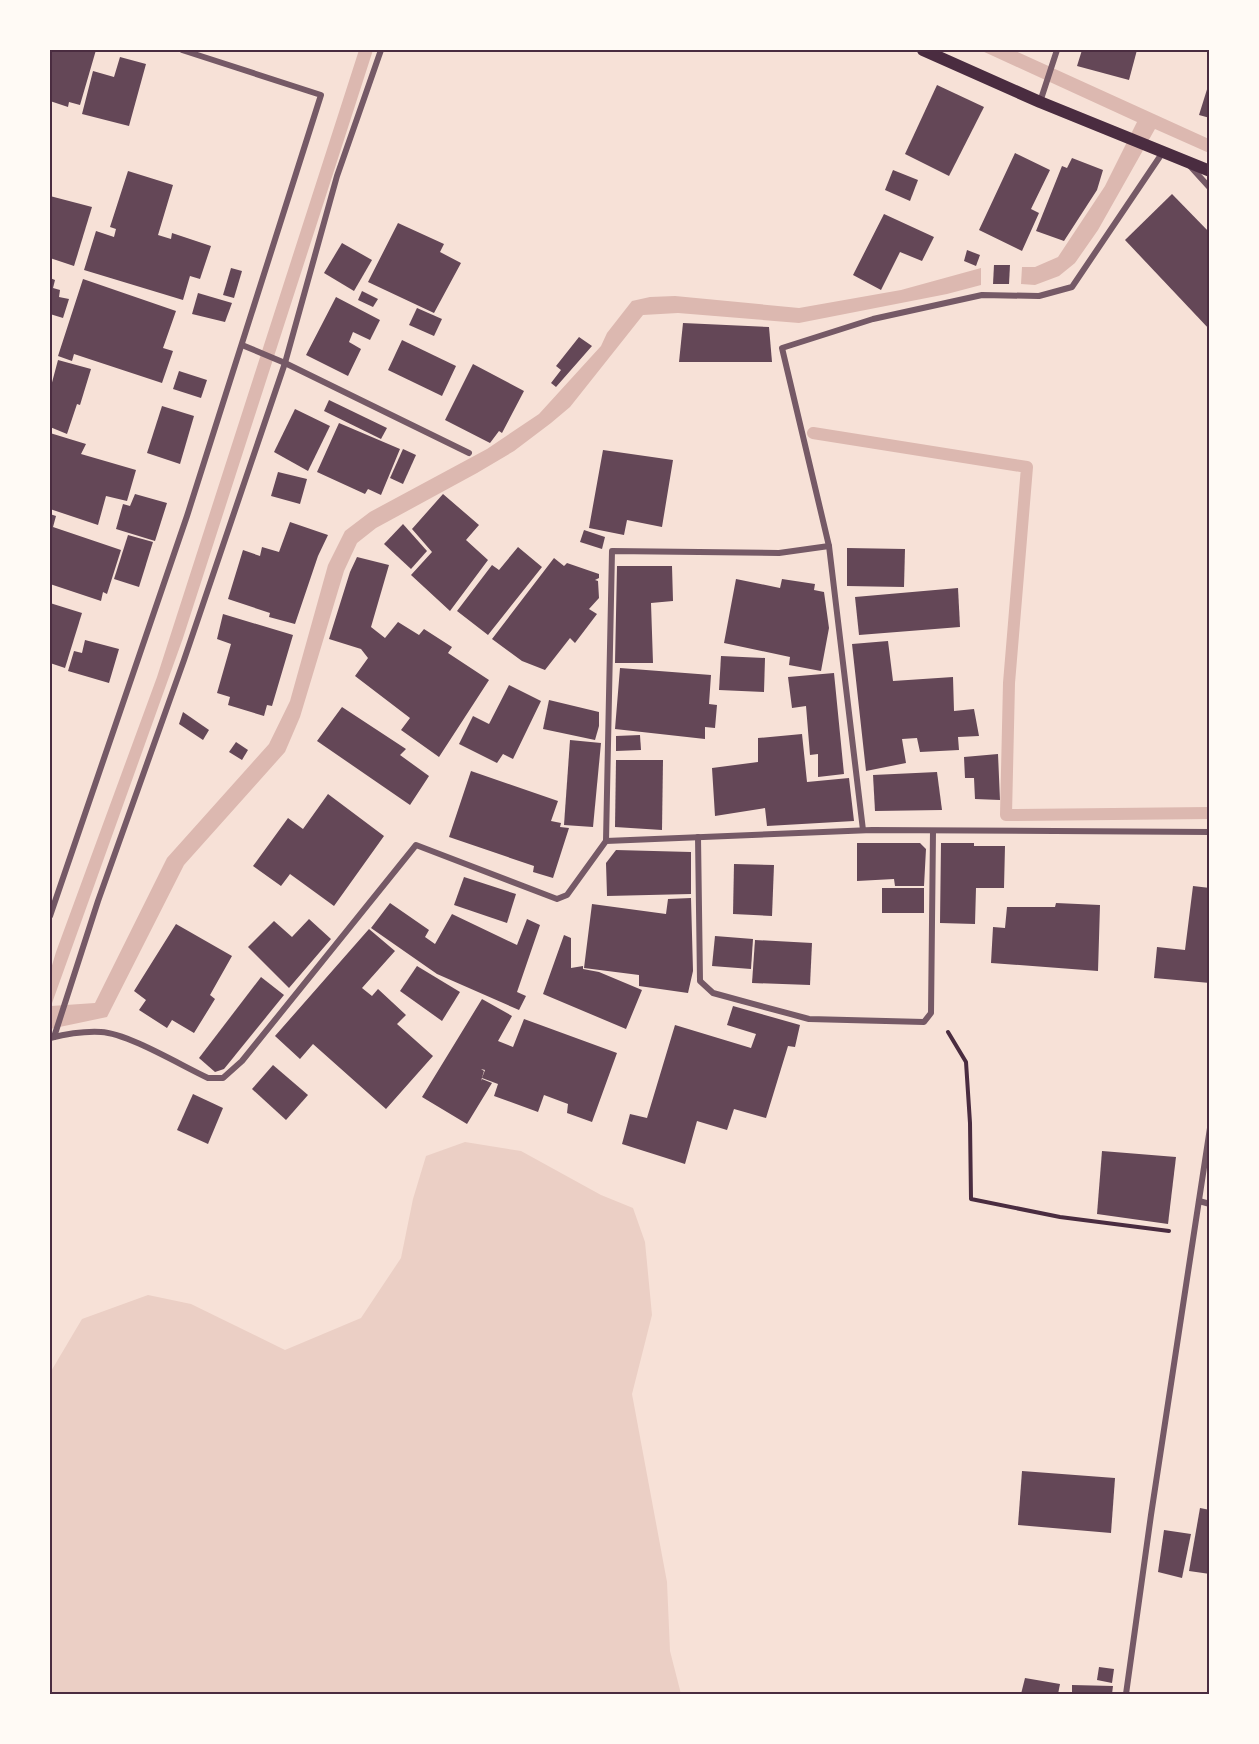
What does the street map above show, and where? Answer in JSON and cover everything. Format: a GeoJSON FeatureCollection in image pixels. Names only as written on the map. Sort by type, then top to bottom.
{"type":"FeatureCollection","features":[{"type":"Feature","properties":{"kind":"main road"},"geometry":{"type":"LineString","coordinates":[[923,50],[1040,102],[1209,171]]}},
{"type":"Feature","properties":{"kind":"street"},"geometry":{"type":"LineString","coordinates":[[50,916],[187,516],[321,94],[182,50]]}},
{"type":"Feature","properties":{"kind":"street"},"geometry":{"type":"LineString","coordinates":[[52,1038],[285,363],[337,176],[381,50]]}},
{"type":"Feature","properties":{"kind":"street"},"geometry":{"type":"LineString","coordinates":[[1040,102],[1057,50]]}},
{"type":"Feature","properties":{"kind":"street"},"geometry":{"type":"LineString","coordinates":[[863,830],[829,546],[782,348],[873,320],[982,295],[1039,296],[1072,287],[1163,152]]}},
{"type":"Feature","properties":{"kind":"street"},"geometry":{"type":"LineString","coordinates":[[1186,161],[1209,188]]}},
{"type":"Feature","properties":{"kind":"street"},"geometry":{"type":"LineString","coordinates":[[242,345],[285,363],[469,453]]}},
{"type":"Feature","properties":{"kind":"street"},"geometry":{"type":"LineString","coordinates":[[52,1038],[70,1033],[103,1032],[125,1038],[208,1078],[223,1078],[242,1061],[416,845],[557,899],[567,895],[606,841],[612,551],[779,553],[829,546]]}},
{"type":"Feature","properties":{"kind":"street"},"geometry":{"type":"LineString","coordinates":[[606,841],[863,830],[1209,832]]}},
{"type":"Feature","properties":{"kind":"street"},"geometry":{"type":"LineString","coordinates":[[698,837],[700,981],[713,993],[809,1019],[924,1022],[932,1014],[933,831]]}},
{"type":"Feature","properties":{"kind":"street"},"geometry":{"type":"LineString","coordinates":[[1126,1695],[1209,1128]]}},
{"type":"Feature","properties":{"kind":"street"},"geometry":{"type":"LineString","coordinates":[[1199,1201],[1209,1204]]}},
{"type":"Feature","properties":{"kind":"path"},"geometry":{"type":"LineString","coordinates":[[927,1018],[949,1033],[966,1062],[971,1199],[1060,1217],[1194,1234]]}},
{"type":"Feature","properties":{"kind":"shaded area"},"geometry":{"type":"Polygon","coordinates":[[[359,50],[373,50],[183,638],[51,1006],[95,1003],[167,858],[269,744],[290,701],[328,565],[345,531],[370,512],[487,449],[539,414],[601,346],[607,333],[632,301],[650,297],[675,296],[799,308],[901,290],[981,268],[981,285],[947,294],[799,323],[678,313],[643,315],[570,407],[551,423],[514,451],[376,528],[357,543],[344,571],[300,717],[285,752],[184,865],[107,1017],[50,1029],[50,972],[56,952],[157,677],[359,50]]]}},
{"type":"Feature","properties":{"kind":"shaded area"},"geometry":{"type":"Polygon","coordinates":[[[980,50],[1013,50],[1209,139],[1209,153],[1155,129],[1098,230],[1075,263],[1059,276],[1035,285],[1021,284],[1022,267],[1035,267],[1058,257],[1105,186],[1137,122],[980,50]]]}},
{"type":"Feature","properties":{"kind":"shaded area"},"geometry":{"type":"Polygon","coordinates":[[[465,1142],[521,1151],[601,1195],[633,1208],[645,1242],[652,1315],[632,1394],[667,1582],[670,1651],[681,1694],[50,1694],[50,1373],[82,1319],[148,1295],[191,1304],[285,1350],[361,1318],[401,1258],[413,1199],[426,1156],[465,1142]]]}},
{"type":"Feature","properties":{"kind":"building"},"geometry":{"type":"Polygon","coordinates":[[[50,50],[96,50],[80,105],[69,102],[68,107],[50,101],[50,50]]]}},
{"type":"Feature","properties":{"kind":"building"},"geometry":{"type":"Polygon","coordinates":[[[1082,50],[1137,50],[1129,80],[1077,66],[1082,50]]]}},
{"type":"Feature","properties":{"kind":"building"},"geometry":{"type":"Polygon","coordinates":[[[120,57],[146,64],[129,126],[82,114],[93,71],[114,77],[120,57]]]}},
{"type":"Feature","properties":{"kind":"building"},"geometry":{"type":"Polygon","coordinates":[[[1210,83],[1210,118],[1199,115],[1210,83]]]}},
{"type":"Feature","properties":{"kind":"building"},"geometry":{"type":"Polygon","coordinates":[[[937,85],[984,107],[949,176],[905,154],[937,85]]]}},
{"type":"Feature","properties":{"kind":"building"},"geometry":{"type":"Polygon","coordinates":[[[1015,153],[1050,170],[1031,209],[1039,213],[1022,251],[979,230],[1015,153]]]}},
{"type":"Feature","properties":{"kind":"building"},"geometry":{"type":"Polygon","coordinates":[[[1072,158],[1103,170],[1097,190],[1064,241],[1036,231],[1062,166],[1067,168],[1072,158]]]}},
{"type":"Feature","properties":{"kind":"building"},"geometry":{"type":"Polygon","coordinates":[[[893,170],[918,180],[910,201],[885,190],[893,170]]]}},
{"type":"Feature","properties":{"kind":"building"},"geometry":{"type":"Polygon","coordinates":[[[128,171],[173,185],[158,235],[171,239],[172,233],[211,246],[200,279],[190,276],[183,300],[84,270],[96,231],[114,237],[116,229],[110,227],[128,171]]]}},
{"type":"Feature","properties":{"kind":"building"},"geometry":{"type":"Polygon","coordinates":[[[1172,194],[1210,233],[1210,330],[1125,240],[1172,194]]]}},
{"type":"Feature","properties":{"kind":"building"},"geometry":{"type":"Polygon","coordinates":[[[50,196],[92,207],[74,266],[50,258],[50,196]]]}},
{"type":"Feature","properties":{"kind":"building"},"geometry":{"type":"Polygon","coordinates":[[[884,214],[934,237],[922,261],[900,252],[881,290],[853,275],[884,214]]]}},
{"type":"Feature","properties":{"kind":"building"},"geometry":{"type":"Polygon","coordinates":[[[398,223],[444,244],[440,252],[461,263],[434,313],[368,282],[398,223]]]}},
{"type":"Feature","properties":{"kind":"building"},"geometry":{"type":"Polygon","coordinates":[[[342,243],[372,260],[354,291],[324,273],[342,243]]]}},
{"type":"Feature","properties":{"kind":"building"},"geometry":{"type":"Polygon","coordinates":[[[967,250],[980,255],[976,266],[964,261],[967,250]]]}},
{"type":"Feature","properties":{"kind":"building"},"geometry":{"type":"Polygon","coordinates":[[[994,265],[1010,265],[1009,284],[993,284],[994,265]]]}},
{"type":"Feature","properties":{"kind":"building"},"geometry":{"type":"Polygon","coordinates":[[[231,268],[242,271],[234,298],[223,295],[231,268]]]}},
{"type":"Feature","properties":{"kind":"building"},"geometry":{"type":"Polygon","coordinates":[[[50,278],[55,280],[53,288],[60,290],[59,297],[69,299],[63,318],[50,314],[50,278]]]}},
{"type":"Feature","properties":{"kind":"building"},"geometry":{"type":"Polygon","coordinates":[[[83,279],[176,311],[163,348],[173,351],[162,383],[74,354],[72,361],[58,356],[83,279]]]}},
{"type":"Feature","properties":{"kind":"building"},"geometry":{"type":"Polygon","coordinates":[[[362,291],[378,299],[373,307],[358,300],[362,291]]]}},
{"type":"Feature","properties":{"kind":"building"},"geometry":{"type":"Polygon","coordinates":[[[198,293],[232,303],[225,322],[192,314],[198,293]]]}},
{"type":"Feature","properties":{"kind":"building"},"geometry":{"type":"Polygon","coordinates":[[[336,297],[380,320],[370,340],[353,332],[349,342],[361,349],[348,376],[306,355],[336,297]]]}},
{"type":"Feature","properties":{"kind":"building"},"geometry":{"type":"Polygon","coordinates":[[[417,308],[442,319],[434,336],[409,325],[417,308]]]}},
{"type":"Feature","properties":{"kind":"building"},"geometry":{"type":"Polygon","coordinates":[[[683,323],[769,327],[772,362],[679,362],[683,323]]]}},
{"type":"Feature","properties":{"kind":"building"},"geometry":{"type":"Polygon","coordinates":[[[579,337],[592,346],[556,387],[551,383],[561,370],[556,366],[579,337]]]}},
{"type":"Feature","properties":{"kind":"building"},"geometry":{"type":"Polygon","coordinates":[[[402,340],[456,366],[442,396],[388,370],[402,340]]]}},
{"type":"Feature","properties":{"kind":"building"},"geometry":{"type":"Polygon","coordinates":[[[58,360],[91,369],[80,405],[77,404],[67,434],[50,427],[50,390],[58,360]]]}},
{"type":"Feature","properties":{"kind":"building"},"geometry":{"type":"Polygon","coordinates":[[[473,364],[524,391],[502,433],[499,431],[490,443],[445,420],[473,364]]]}},
{"type":"Feature","properties":{"kind":"building"},"geometry":{"type":"Polygon","coordinates":[[[179,371],[207,380],[201,398],[173,389],[179,371]]]}},
{"type":"Feature","properties":{"kind":"building"},"geometry":{"type":"Polygon","coordinates":[[[329,400],[387,428],[381,439],[324,411],[329,400]]]}},
{"type":"Feature","properties":{"kind":"building"},"geometry":{"type":"Polygon","coordinates":[[[162,406],[194,416],[180,464],[147,453],[162,406]]]}},
{"type":"Feature","properties":{"kind":"building"},"geometry":{"type":"Polygon","coordinates":[[[295,409],[330,426],[308,471],[274,452],[295,409]]]}},
{"type":"Feature","properties":{"kind":"building"},"geometry":{"type":"Polygon","coordinates":[[[339,423],[400,449],[381,495],[368,489],[365,494],[317,472],[339,423]]]}},
{"type":"Feature","properties":{"kind":"building"},"geometry":{"type":"Polygon","coordinates":[[[50,433],[86,444],[81,454],[136,470],[127,501],[106,496],[98,525],[50,509],[50,433]]]}},
{"type":"Feature","properties":{"kind":"building"},"geometry":{"type":"Polygon","coordinates":[[[403,449],[416,455],[403,484],[390,478],[403,449]]]}},
{"type":"Feature","properties":{"kind":"building"},"geometry":{"type":"Polygon","coordinates":[[[603,450],[673,460],[662,527],[627,520],[624,535],[589,528],[603,450]]]}},
{"type":"Feature","properties":{"kind":"building"},"geometry":{"type":"Polygon","coordinates":[[[278,472],[307,479],[300,504],[271,496],[278,472]]]}},
{"type":"Feature","properties":{"kind":"building"},"geometry":{"type":"Polygon","coordinates":[[[135,494],[167,503],[155,541],[116,529],[123,504],[130,506],[135,494]]]}},
{"type":"Feature","properties":{"kind":"building"},"geometry":{"type":"Polygon","coordinates":[[[443,494],[479,525],[466,540],[488,560],[450,611],[411,575],[432,552],[412,529],[443,494]]]}},
{"type":"Feature","properties":{"kind":"building"},"geometry":{"type":"Polygon","coordinates":[[[50,514],[56,516],[53,527],[121,550],[107,594],[103,592],[101,601],[50,584],[50,514]]]}},
{"type":"Feature","properties":{"kind":"building"},"geometry":{"type":"Polygon","coordinates":[[[290,522],[328,535],[318,556],[295,624],[269,617],[270,613],[228,599],[243,550],[260,556],[262,547],[279,552],[290,522]]]}},
{"type":"Feature","properties":{"kind":"building"},"geometry":{"type":"Polygon","coordinates":[[[403,524],[427,551],[411,569],[384,544],[403,524]]]}},
{"type":"Feature","properties":{"kind":"building"},"geometry":{"type":"Polygon","coordinates":[[[584,530],[605,537],[602,549],[580,542],[584,530]]]}},
{"type":"Feature","properties":{"kind":"building"},"geometry":{"type":"Polygon","coordinates":[[[128,535],[153,542],[139,587],[114,579],[128,535]]]}},
{"type":"Feature","properties":{"kind":"building"},"geometry":{"type":"Polygon","coordinates":[[[518,547],[542,567],[488,635],[457,611],[492,565],[499,570],[518,547]]]}},
{"type":"Feature","properties":{"kind":"building"},"geometry":{"type":"Polygon","coordinates":[[[847,548],[905,549],[904,587],[847,586],[847,548]]]}},
{"type":"Feature","properties":{"kind":"building"},"geometry":{"type":"Polygon","coordinates":[[[357,557],[389,565],[371,627],[385,638],[398,622],[419,635],[424,629],[452,647],[448,653],[489,680],[439,757],[401,730],[410,718],[355,676],[368,658],[361,649],[329,639],[357,557]]]}},
{"type":"Feature","properties":{"kind":"building"},"geometry":{"type":"Polygon","coordinates":[[[554,558],[564,566],[567,563],[599,574],[599,578],[595,580],[598,581],[599,598],[589,609],[597,614],[575,643],[570,638],[545,670],[522,661],[492,639],[554,558]]]}},
{"type":"Feature","properties":{"kind":"building"},"geometry":{"type":"Polygon","coordinates":[[[617,566],[672,566],[673,601],[651,603],[653,663],[615,663],[617,566]]]}},
{"type":"Feature","properties":{"kind":"building"},"geometry":{"type":"Polygon","coordinates":[[[736,579],[780,588],[782,579],[815,584],[814,590],[824,592],[829,628],[821,671],[789,665],[790,657],[724,643],[736,579]]]}},
{"type":"Feature","properties":{"kind":"building"},"geometry":{"type":"Polygon","coordinates":[[[958,588],[960,627],[859,635],[855,597],[958,588]]]}},
{"type":"Feature","properties":{"kind":"building"},"geometry":{"type":"Polygon","coordinates":[[[50,603],[82,613],[65,668],[50,663],[50,603]]]}},
{"type":"Feature","properties":{"kind":"building"},"geometry":{"type":"Polygon","coordinates":[[[223,614],[293,635],[272,706],[267,705],[264,716],[228,705],[230,697],[217,693],[231,644],[217,639],[223,614]]]}},
{"type":"Feature","properties":{"kind":"building"},"geometry":{"type":"Polygon","coordinates":[[[85,640],[119,649],[109,683],[68,671],[74,651],[82,653],[85,640]]]}},
{"type":"Feature","properties":{"kind":"building"},"geometry":{"type":"Polygon","coordinates":[[[888,641],[893,681],[953,677],[954,711],[974,709],[979,736],[958,737],[959,750],[920,752],[917,738],[902,739],[906,763],[866,771],[852,644],[888,641]]]}},
{"type":"Feature","properties":{"kind":"building"},"geometry":{"type":"Polygon","coordinates":[[[721,656],[765,658],[764,692],[719,690],[721,656]]]}},
{"type":"Feature","properties":{"kind":"building"},"geometry":{"type":"Polygon","coordinates":[[[620,668],[711,675],[709,704],[717,705],[715,728],[705,727],[705,739],[615,729],[620,668]]]}},
{"type":"Feature","properties":{"kind":"building"},"geometry":{"type":"Polygon","coordinates":[[[834,673],[844,774],[818,777],[818,754],[810,755],[806,706],[792,708],[788,677],[834,673]]]}},
{"type":"Feature","properties":{"kind":"building"},"geometry":{"type":"Polygon","coordinates":[[[509,685],[541,701],[513,759],[503,754],[497,763],[459,744],[473,716],[489,724],[509,685]]]}},
{"type":"Feature","properties":{"kind":"building"},"geometry":{"type":"Polygon","coordinates":[[[549,700],[599,712],[599,726],[595,740],[543,729],[549,700]]]}},
{"type":"Feature","properties":{"kind":"building"},"geometry":{"type":"Polygon","coordinates":[[[342,707],[406,749],[400,755],[429,776],[410,805],[317,741],[342,707]]]}},
{"type":"Feature","properties":{"kind":"building"},"geometry":{"type":"Polygon","coordinates":[[[183,712],[209,730],[203,740],[179,724],[183,712]]]}},
{"type":"Feature","properties":{"kind":"building"},"geometry":{"type":"Polygon","coordinates":[[[802,734],[807,782],[849,778],[854,821],[767,826],[765,808],[715,816],[712,768],[758,762],[758,738],[802,734]]]}},
{"type":"Feature","properties":{"kind":"building"},"geometry":{"type":"Polygon","coordinates":[[[640,735],[641,750],[616,751],[616,736],[640,735]]]}},
{"type":"Feature","properties":{"kind":"building"},"geometry":{"type":"Polygon","coordinates":[[[570,740],[601,743],[593,827],[564,825],[570,740]]]}},
{"type":"Feature","properties":{"kind":"building"},"geometry":{"type":"Polygon","coordinates":[[[236,742],[248,750],[242,760],[229,752],[236,742]]]}},
{"type":"Feature","properties":{"kind":"building"},"geometry":{"type":"Polygon","coordinates":[[[998,754],[1000,800],[975,799],[974,778],[965,778],[964,757],[998,754]]]}},
{"type":"Feature","properties":{"kind":"building"},"geometry":{"type":"Polygon","coordinates":[[[616,760],[663,760],[662,830],[615,827],[616,760]]]}},
{"type":"Feature","properties":{"kind":"building"},"geometry":{"type":"Polygon","coordinates":[[[471,771],[558,801],[551,821],[561,823],[560,827],[569,828],[553,878],[533,872],[534,866],[449,837],[471,771]]]}},
{"type":"Feature","properties":{"kind":"building"},"geometry":{"type":"Polygon","coordinates":[[[937,772],[942,810],[875,811],[873,775],[937,772]]]}},
{"type":"Feature","properties":{"kind":"building"},"geometry":{"type":"Polygon","coordinates":[[[328,794],[384,836],[334,906],[290,874],[281,886],[253,866],[288,818],[303,829],[328,794]]]}},
{"type":"Feature","properties":{"kind":"building"},"geometry":{"type":"Polygon","coordinates":[[[857,843],[920,843],[926,849],[924,886],[895,886],[894,879],[857,881],[857,843]]]}},
{"type":"Feature","properties":{"kind":"building"},"geometry":{"type":"Polygon","coordinates":[[[941,843],[1005,846],[1004,888],[976,888],[975,924],[940,923],[941,843]]]}},
{"type":"Feature","properties":{"kind":"building"},"geometry":{"type":"Polygon","coordinates":[[[616,850],[691,852],[691,894],[607,896],[606,863],[616,850]]]}},
{"type":"Feature","properties":{"kind":"building"},"geometry":{"type":"Polygon","coordinates":[[[734,864],[774,865],[772,916],[733,914],[734,864]]]}},
{"type":"Feature","properties":{"kind":"building"},"geometry":{"type":"Polygon","coordinates":[[[464,877],[516,894],[507,923],[454,905],[464,877]]]}},
{"type":"Feature","properties":{"kind":"building"},"geometry":{"type":"Polygon","coordinates":[[[1193,886],[1210,888],[1210,983],[1154,978],[1157,947],[1185,950],[1193,886]]]}},
{"type":"Feature","properties":{"kind":"building"},"geometry":{"type":"Polygon","coordinates":[[[882,888],[924,888],[924,913],[882,913],[882,888]]]}},
{"type":"Feature","properties":{"kind":"building"},"geometry":{"type":"Polygon","coordinates":[[[691,898],[693,971],[688,993],[639,986],[639,975],[584,968],[592,904],[666,914],[668,899],[691,898]]]}},
{"type":"Feature","properties":{"kind":"building"},"geometry":{"type":"Polygon","coordinates":[[[390,903],[429,930],[425,937],[435,944],[452,914],[517,945],[527,919],[540,925],[517,992],[526,996],[519,1010],[437,974],[371,928],[390,903]]]}},
{"type":"Feature","properties":{"kind":"building"},"geometry":{"type":"Polygon","coordinates":[[[1056,903],[1100,905],[1098,971],[991,963],[993,927],[1005,928],[1007,907],[1055,907],[1056,903]]]}},
{"type":"Feature","properties":{"kind":"building"},"geometry":{"type":"Polygon","coordinates":[[[309,919],[331,939],[289,988],[248,947],[274,921],[292,937],[309,919]]]}},
{"type":"Feature","properties":{"kind":"building"},"geometry":{"type":"Polygon","coordinates":[[[176,924],[232,956],[210,995],[215,999],[194,1033],[172,1020],[167,1028],[139,1010],[146,1000],[134,991],[176,924]]]}},
{"type":"Feature","properties":{"kind":"building"},"geometry":{"type":"Polygon","coordinates":[[[369,929],[395,951],[362,988],[372,996],[378,989],[406,1015],[397,1024],[433,1056],[386,1109],[313,1044],[300,1059],[275,1036],[369,929]]]}},
{"type":"Feature","properties":{"kind":"building"},"geometry":{"type":"Polygon","coordinates":[[[564,935],[571,938],[571,968],[583,966],[583,969],[599,972],[642,990],[626,1029],[543,994],[564,935]]]}},
{"type":"Feature","properties":{"kind":"building"},"geometry":{"type":"Polygon","coordinates":[[[715,936],[753,939],[751,969],[712,966],[715,936]]]}},
{"type":"Feature","properties":{"kind":"building"},"geometry":{"type":"Polygon","coordinates":[[[755,940],[812,943],[810,985],[752,983],[755,940]]]}},
{"type":"Feature","properties":{"kind":"building"},"geometry":{"type":"Polygon","coordinates":[[[417,966],[460,992],[442,1021],[400,991],[417,966]]]}},
{"type":"Feature","properties":{"kind":"building"},"geometry":{"type":"Polygon","coordinates":[[[261,977],[284,995],[224,1069],[215,1072],[199,1058],[261,977]]]}},
{"type":"Feature","properties":{"kind":"building"},"geometry":{"type":"Polygon","coordinates":[[[482,999],[512,1016],[498,1041],[513,1047],[524,1019],[617,1053],[592,1122],[567,1113],[568,1104],[544,1095],[538,1112],[494,1096],[498,1084],[482,1078],[485,1070],[481,1069],[484,1071],[481,1081],[482,1079],[492,1083],[467,1124],[422,1097],[482,999]]]}},
{"type":"Feature","properties":{"kind":"building"},"geometry":{"type":"Polygon","coordinates":[[[733,1006],[800,1025],[795,1047],[788,1046],[766,1118],[734,1109],[727,1130],[697,1121],[685,1164],[622,1144],[630,1114],[647,1118],[675,1025],[751,1048],[756,1034],[727,1025],[733,1006]]]}},
{"type":"Feature","properties":{"kind":"building"},"geometry":{"type":"Polygon","coordinates":[[[273,1065],[308,1095],[286,1120],[252,1089],[273,1065]]]}},
{"type":"Feature","properties":{"kind":"building"},"geometry":{"type":"Polygon","coordinates":[[[193,1094],[223,1108],[208,1144],[177,1130],[193,1094]]]}},
{"type":"Feature","properties":{"kind":"building"},"geometry":{"type":"Polygon","coordinates":[[[1102,1151],[1176,1157],[1168,1224],[1097,1214],[1102,1151]]]}},
{"type":"Feature","properties":{"kind":"building"},"geometry":{"type":"Polygon","coordinates":[[[1022,1471],[1115,1478],[1111,1533],[1018,1525],[1022,1471]]]}},
{"type":"Feature","properties":{"kind":"building"},"geometry":{"type":"Polygon","coordinates":[[[1200,1508],[1210,1510],[1210,1574],[1189,1571],[1200,1508]]]}},
{"type":"Feature","properties":{"kind":"building"},"geometry":{"type":"Polygon","coordinates":[[[1164,1530],[1191,1534],[1182,1578],[1158,1572],[1164,1530]]]}},
{"type":"Feature","properties":{"kind":"building"},"geometry":{"type":"Polygon","coordinates":[[[1099,1667],[1114,1669],[1112,1683],[1097,1680],[1099,1667]]]}},
{"type":"Feature","properties":{"kind":"building"},"geometry":{"type":"Polygon","coordinates":[[[1025,1678],[1060,1684],[1058,1694],[1021,1694],[1025,1678]]]}},
{"type":"Feature","properties":{"kind":"building"},"geometry":{"type":"Polygon","coordinates":[[[1072,1685],[1113,1686],[1112,1694],[1072,1694],[1072,1685]]]}},
{"type":"Feature","properties":{"kind":"waterway"},"geometry":{"type":"LineString","coordinates":[[813,433],[1027,467],[1009,683],[1006,815],[1210,813]]}}]}
